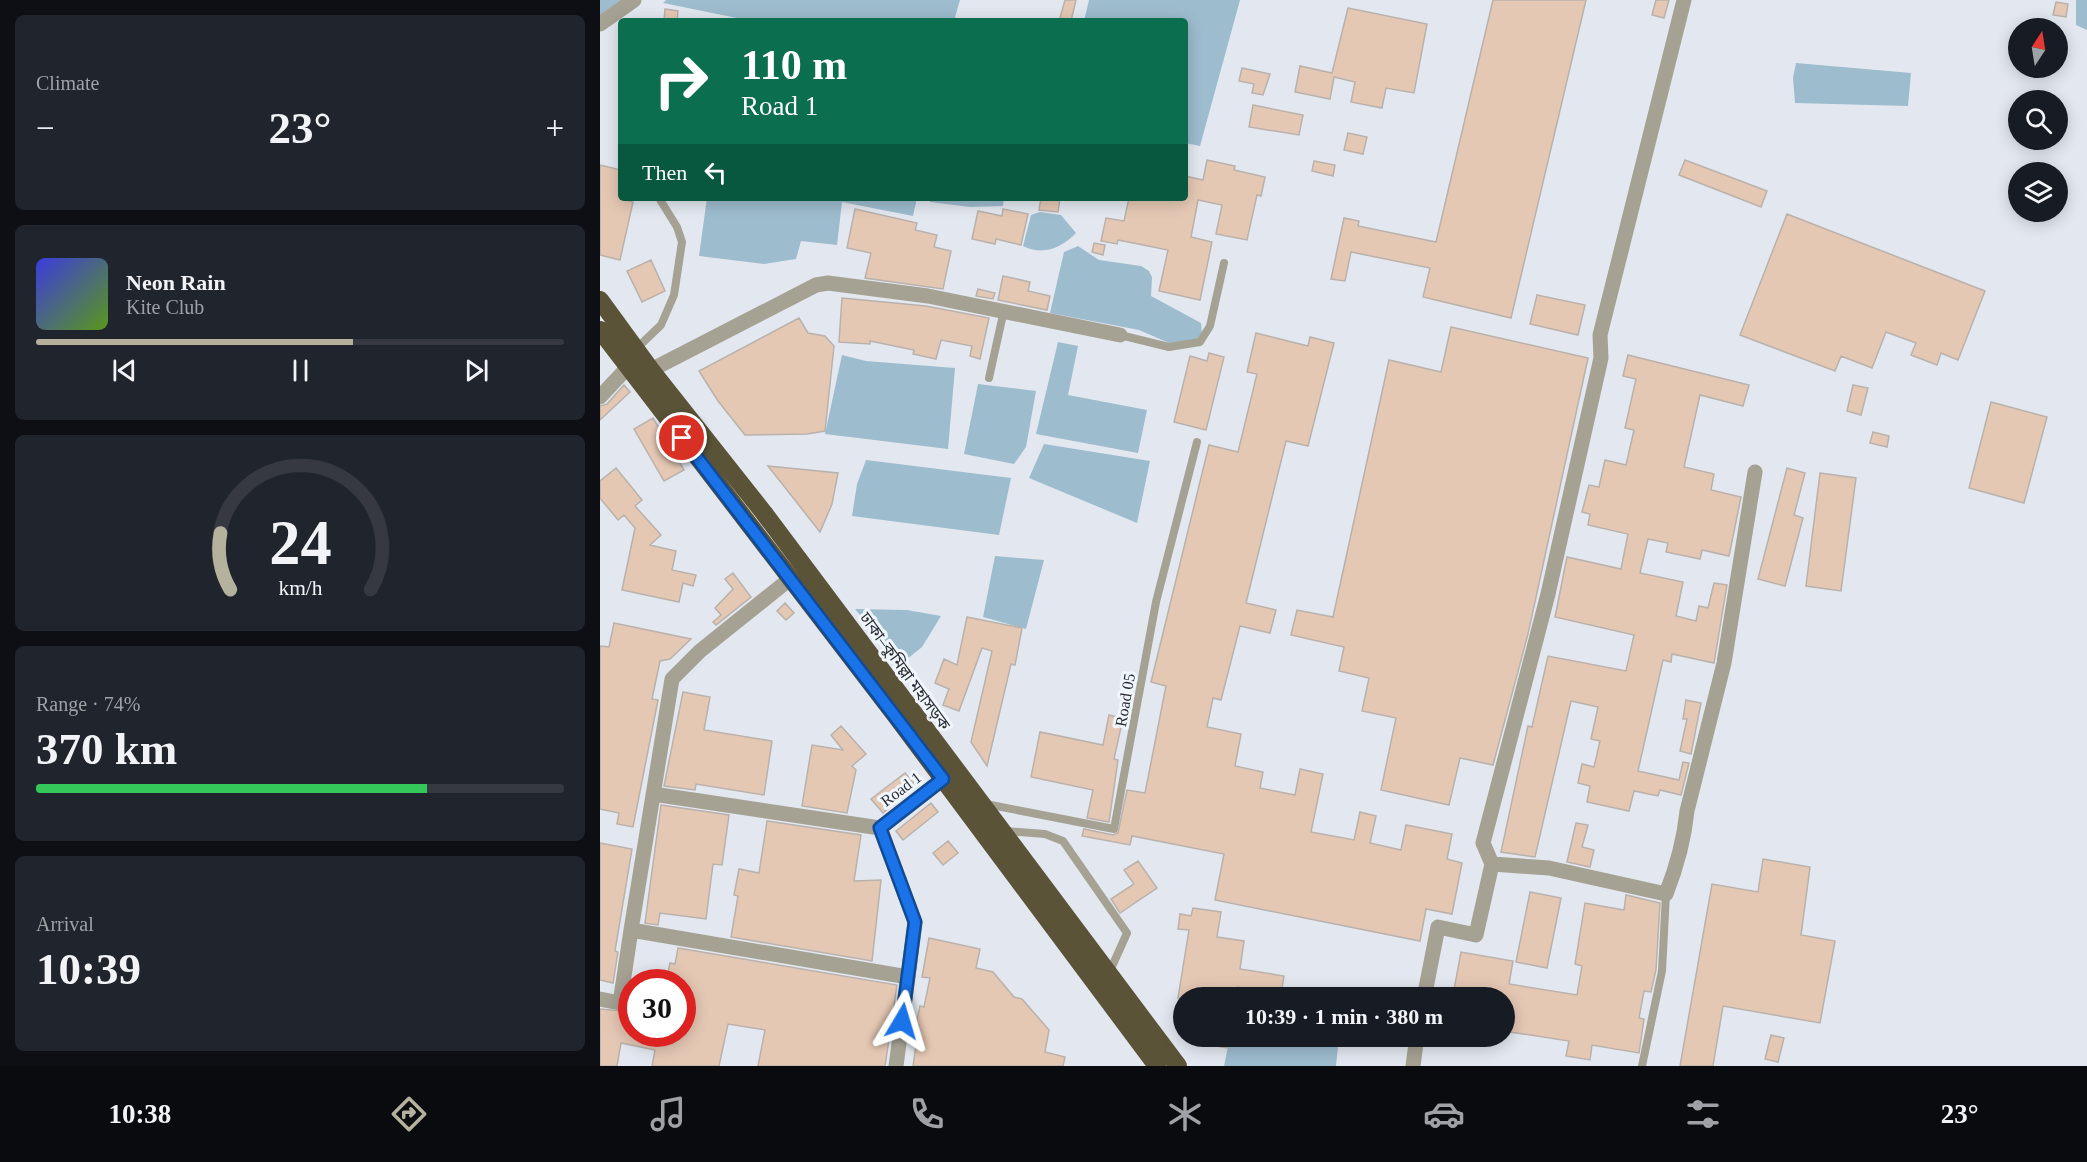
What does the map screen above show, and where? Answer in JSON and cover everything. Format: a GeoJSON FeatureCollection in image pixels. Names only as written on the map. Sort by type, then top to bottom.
{"type":"FeatureCollection","features":[{"type":"Feature","properties":{"kind":"highway","name":"ঢাকা–কুমিল্লা মহাসড়ক"},"geometry":{"type":"LineString","coordinates":[[600,300],[651,370],[764,513],[903,712],[943,779],[1156,1066]]}},
{"type":"Feature","properties":{"kind":"highway","name":"ঢাকা–কুমিল্লা মহাসড়ক"},"geometry":{"type":"LineString","coordinates":[[600,330],[791,578],[978,802],[1178,1066]]}},
{"type":"Feature","properties":{"kind":"street"},"geometry":{"type":"LineString","coordinates":[[600,24],[633,0]]}},
{"type":"Feature","properties":{"kind":"street"},"geometry":{"type":"LineString","coordinates":[[1426,987],[1438,927],[1476,935],[1492,864],[1483,843],[1548,594],[1601,358],[1599,335],[1684,0]]}},
{"type":"Feature","properties":{"kind":"street"},"geometry":{"type":"LineString","coordinates":[[651,370],[816,285],[828,283],[928,296],[1120,335]]}},
{"type":"Feature","properties":{"kind":"street"},"geometry":{"type":"LineString","coordinates":[[600,397],[628,368]]}},
{"type":"Feature","properties":{"kind":"street"},"geometry":{"type":"LineString","coordinates":[[1492,864],[1549,868],[1666,894],[1680,857],[1687,811],[1724,663],[1755,472]]}},
{"type":"Feature","properties":{"kind":"street"},"geometry":{"type":"LineString","coordinates":[[600,999],[620,1003],[672,679],[700,651],[791,578]]}},
{"type":"Feature","properties":{"kind":"street","name":"Road 1"},"geometry":{"type":"LineString","coordinates":[[880,828],[943,779]]}},
{"type":"Feature","properties":{"kind":"street"},"geometry":{"type":"LineString","coordinates":[[653,794],[880,828],[915,922],[896,1066]]}},
{"type":"Feature","properties":{"kind":"street"},"geometry":{"type":"LineString","coordinates":[[631,930],[908,977]]}},
{"type":"Feature","properties":{"kind":"street"},"geometry":{"type":"LineString","coordinates":[[1413,1066],[1416,1047]]}},
{"type":"Feature","properties":{"kind":"lane"},"geometry":{"type":"LineString","coordinates":[[636,349],[661,325],[668,314],[676,285],[682,243],[677,227],[661,201]]}},
{"type":"Feature","properties":{"kind":"lane"},"geometry":{"type":"LineString","coordinates":[[1120,335],[1169,347],[1200,342],[1210,326],[1224,262]]}},
{"type":"Feature","properties":{"kind":"lane"},"geometry":{"type":"LineString","coordinates":[[989,378],[1004,310]]}},
{"type":"Feature","properties":{"kind":"lane","name":"Road 05"},"geometry":{"type":"LineString","coordinates":[[978,802],[1114,829],[1156,602],[1197,442]]}},
{"type":"Feature","properties":{"kind":"lane"},"geometry":{"type":"LineString","coordinates":[[1000,831],[1045,834],[1063,841],[1127,933],[1108,975]]}},
{"type":"Feature","properties":{"kind":"lane"},"geometry":{"type":"LineString","coordinates":[[1642,1066],[1662,971],[1666,894]]}},
{"type":"Feature","properties":{"kind":"water"},"geometry":{"type":"Polygon","coordinates":[[[600,0],[626,0],[600,17],[600,0]]]}},
{"type":"Feature","properties":{"kind":"water"},"geometry":{"type":"Polygon","coordinates":[[[666,0],[960,0],[955,18],[737,18],[663,3],[666,0]]]}},
{"type":"Feature","properties":{"kind":"water"},"geometry":{"type":"Polygon","coordinates":[[[1089,0],[1240,0],[1200,146],[1188,144],[1188,18],[1085,18],[1089,0]]]}},
{"type":"Feature","properties":{"kind":"water"},"geometry":{"type":"Polygon","coordinates":[[[2076,0],[2087,0],[2087,30],[2076,25],[2076,0]]]}},
{"type":"Feature","properties":{"kind":"water"},"geometry":{"type":"Polygon","coordinates":[[[1796,63],[1911,73],[1908,106],[1795,103],[1793,78],[1796,63]]]}},
{"type":"Feature","properties":{"kind":"water"},"geometry":{"type":"Polygon","coordinates":[[[707,201],[916,201],[913,216],[842,202],[837,245],[801,241],[796,259],[764,264],[699,256],[707,201]]]}},
{"type":"Feature","properties":{"kind":"water"},"geometry":{"type":"Polygon","coordinates":[[[1004,201],[1003,206],[970,207],[930,202],[1004,201]]]}},
{"type":"Feature","properties":{"kind":"water"},"geometry":{"type":"Polygon","coordinates":[[[1040,212],[1061,215],[1076,233],[1064,243],[1051,249],[1037,250],[1023,246],[1031,215],[1040,212]]]}},
{"type":"Feature","properties":{"kind":"water"},"geometry":{"type":"Polygon","coordinates":[[[1078,246],[1099,260],[1141,266],[1149,271],[1152,277],[1151,296],[1201,323],[1202,334],[1192,344],[1169,343],[1139,330],[1050,313],[1064,252],[1078,246]]]}},
{"type":"Feature","properties":{"kind":"water"},"geometry":{"type":"Polygon","coordinates":[[[1058,342],[1078,346],[1068,395],[1147,410],[1138,453],[1036,434],[1058,342]]]}},
{"type":"Feature","properties":{"kind":"water"},"geometry":{"type":"Polygon","coordinates":[[[842,355],[866,361],[955,368],[948,449],[825,434],[842,355]]]}},
{"type":"Feature","properties":{"kind":"water"},"geometry":{"type":"Polygon","coordinates":[[[978,384],[1036,391],[1026,447],[1014,464],[964,454],[978,384]]]}},
{"type":"Feature","properties":{"kind":"water"},"geometry":{"type":"Polygon","coordinates":[[[1044,444],[1150,461],[1137,523],[1029,478],[1044,444]]]}},
{"type":"Feature","properties":{"kind":"water"},"geometry":{"type":"Polygon","coordinates":[[[866,460],[1011,478],[999,535],[852,516],[857,484],[866,460]]]}},
{"type":"Feature","properties":{"kind":"water"},"geometry":{"type":"Polygon","coordinates":[[[995,556],[1044,560],[1026,629],[983,617],[995,556]]]}},
{"type":"Feature","properties":{"kind":"water"},"geometry":{"type":"Polygon","coordinates":[[[855,609],[907,610],[941,616],[922,647],[901,664],[855,609]]]}},
{"type":"Feature","properties":{"kind":"water"},"geometry":{"type":"Polygon","coordinates":[[[1228,1047],[1338,1047],[1336,1066],[1224,1066],[1228,1047]]]}},
{"type":"Feature","properties":{"kind":"building"},"geometry":{"type":"Polygon","coordinates":[[[1065,0],[1076,0],[1072,18],[1060,18],[1065,0]]]}},
{"type":"Feature","properties":{"kind":"building"},"geometry":{"type":"Polygon","coordinates":[[[1493,0],[1586,0],[1511,318],[1423,297],[1430,268],[1351,252],[1345,281],[1331,279],[1344,218],[1359,221],[1358,226],[1436,242],[1493,0]]]}},
{"type":"Feature","properties":{"kind":"building"},"geometry":{"type":"Polygon","coordinates":[[[1656,0],[1669,0],[1664,18],[1652,15],[1656,0]]]}},
{"type":"Feature","properties":{"kind":"building"},"geometry":{"type":"Polygon","coordinates":[[[2056,2],[2068,4],[2066,17],[2053,15],[2056,2]]]}},
{"type":"Feature","properties":{"kind":"building"},"geometry":{"type":"Polygon","coordinates":[[[1348,8],[1427,24],[1414,93],[1386,88],[1382,108],[1351,102],[1355,82],[1334,77],[1330,99],[1295,92],[1300,66],[1332,73],[1348,8]]]}},
{"type":"Feature","properties":{"kind":"building"},"geometry":{"type":"Polygon","coordinates":[[[665,9],[678,11],[677,18],[664,18],[665,9]]]}},
{"type":"Feature","properties":{"kind":"building"},"geometry":{"type":"Polygon","coordinates":[[[1242,68],[1270,74],[1263,95],[1252,93],[1254,84],[1239,81],[1242,68]]]}},
{"type":"Feature","properties":{"kind":"building"},"geometry":{"type":"Polygon","coordinates":[[[1253,105],[1303,115],[1299,135],[1249,127],[1253,105]]]}},
{"type":"Feature","properties":{"kind":"building"},"geometry":{"type":"Polygon","coordinates":[[[1348,133],[1367,137],[1363,154],[1344,150],[1348,133]]]}},
{"type":"Feature","properties":{"kind":"building"},"geometry":{"type":"Polygon","coordinates":[[[1207,160],[1235,166],[1234,170],[1265,177],[1261,196],[1257,195],[1247,240],[1216,234],[1222,205],[1198,200],[1191,237],[1212,242],[1200,300],[1159,291],[1168,250],[1118,240],[1117,244],[1101,241],[1106,218],[1124,221],[1128,201],[1188,201],[1188,177],[1203,180],[1207,160]]]}},
{"type":"Feature","properties":{"kind":"building"},"geometry":{"type":"Polygon","coordinates":[[[1685,160],[1767,191],[1761,207],[1679,175],[1685,160]]]}},
{"type":"Feature","properties":{"kind":"building"},"geometry":{"type":"Polygon","coordinates":[[[1314,161],[1335,165],[1333,176],[1312,171],[1314,161]]]}},
{"type":"Feature","properties":{"kind":"building"},"geometry":{"type":"Polygon","coordinates":[[[600,165],[618,169],[618,201],[633,202],[620,260],[600,255],[600,165]]]}},
{"type":"Feature","properties":{"kind":"building"},"geometry":{"type":"Polygon","coordinates":[[[1040,201],[1060,201],[1058,212],[1039,210],[1040,201]]]}},
{"type":"Feature","properties":{"kind":"building"},"geometry":{"type":"Polygon","coordinates":[[[855,209],[917,223],[915,230],[937,235],[934,247],[951,251],[943,289],[865,278],[871,253],[847,248],[855,209]]]}},
{"type":"Feature","properties":{"kind":"building"},"geometry":{"type":"Polygon","coordinates":[[[1003,209],[1028,214],[1021,245],[996,239],[995,244],[972,239],[978,211],[1002,216],[1003,209]]]}},
{"type":"Feature","properties":{"kind":"building"},"geometry":{"type":"Polygon","coordinates":[[[1787,214],[1985,291],[1958,360],[1941,353],[1937,365],[1911,355],[1916,343],[1886,332],[1872,368],[1841,356],[1835,371],[1740,335],[1787,214]]]}},
{"type":"Feature","properties":{"kind":"building"},"geometry":{"type":"Polygon","coordinates":[[[1094,243],[1105,245],[1103,255],[1092,252],[1094,243]]]}},
{"type":"Feature","properties":{"kind":"building"},"geometry":{"type":"Polygon","coordinates":[[[651,260],[665,291],[642,302],[627,271],[651,260]]]}},
{"type":"Feature","properties":{"kind":"building"},"geometry":{"type":"Polygon","coordinates":[[[1003,276],[1030,282],[1028,291],[1050,296],[1047,310],[998,300],[1003,276]]]}},
{"type":"Feature","properties":{"kind":"building"},"geometry":{"type":"Polygon","coordinates":[[[978,289],[995,293],[993,299],[976,296],[978,289]]]}},
{"type":"Feature","properties":{"kind":"building"},"geometry":{"type":"Polygon","coordinates":[[[1537,295],[1585,305],[1578,335],[1530,324],[1537,295]]]}},
{"type":"Feature","properties":{"kind":"building"},"geometry":{"type":"Polygon","coordinates":[[[842,298],[926,306],[989,318],[980,359],[970,356],[972,346],[941,340],[936,359],[913,354],[914,350],[870,341],[870,344],[839,342],[842,298]]]}},
{"type":"Feature","properties":{"kind":"building"},"geometry":{"type":"Polygon","coordinates":[[[799,318],[808,333],[825,336],[834,346],[825,431],[807,434],[745,435],[718,401],[699,371],[799,318]]]}},
{"type":"Feature","properties":{"kind":"building"},"geometry":{"type":"Polygon","coordinates":[[[1451,327],[1588,358],[1528,634],[1493,765],[1460,758],[1449,805],[1381,790],[1396,718],[1362,711],[1369,678],[1339,671],[1344,647],[1291,635],[1297,610],[1333,617],[1389,360],[1441,372],[1451,327]]]}},
{"type":"Feature","properties":{"kind":"building"},"geometry":{"type":"Polygon","coordinates":[[[1256,333],[1308,346],[1310,337],[1334,343],[1308,446],[1286,441],[1246,603],[1276,610],[1270,633],[1240,626],[1221,700],[1213,698],[1207,727],[1241,734],[1235,766],[1263,772],[1260,788],[1295,795],[1300,769],[1323,774],[1311,832],[1354,840],[1360,812],[1376,816],[1370,843],[1401,850],[1406,825],[1452,834],[1447,859],[1462,863],[1452,914],[1426,909],[1420,941],[1215,900],[1224,854],[1132,836],[1130,845],[1082,836],[1084,829],[1113,835],[1118,833],[1127,790],[1145,793],[1166,686],[1151,682],[1209,445],[1238,452],[1257,374],[1247,372],[1256,333]]]}},
{"type":"Feature","properties":{"kind":"building"},"geometry":{"type":"Polygon","coordinates":[[[1209,353],[1224,357],[1206,430],[1174,422],[1190,356],[1207,361],[1209,353]]]}},
{"type":"Feature","properties":{"kind":"building"},"geometry":{"type":"Polygon","coordinates":[[[1628,355],[1749,385],[1743,406],[1700,395],[1684,467],[1714,474],[1711,490],[1741,497],[1729,556],[1702,550],[1700,559],[1666,552],[1668,543],[1648,539],[1640,573],[1683,582],[1676,616],[1696,621],[1699,606],[1708,608],[1714,583],[1727,585],[1714,663],[1672,654],[1671,662],[1663,660],[1638,771],[1679,780],[1683,762],[1689,763],[1681,795],[1660,790],[1658,796],[1634,791],[1629,811],[1587,802],[1590,786],[1578,783],[1582,764],[1594,767],[1600,741],[1591,739],[1598,707],[1571,701],[1535,857],[1501,852],[1528,726],[1532,727],[1548,656],[1626,671],[1634,635],[1555,617],[1567,557],[1621,569],[1628,534],[1588,525],[1590,514],[1582,512],[1589,485],[1599,487],[1605,460],[1626,465],[1634,430],[1625,428],[1636,379],[1623,376],[1628,355]]]}},
{"type":"Feature","properties":{"kind":"building"},"geometry":{"type":"Polygon","coordinates":[[[624,385],[630,392],[600,420],[600,406],[607,404],[624,385]]]}},
{"type":"Feature","properties":{"kind":"building"},"geometry":{"type":"Polygon","coordinates":[[[1853,385],[1868,388],[1861,415],[1847,411],[1853,385]]]}},
{"type":"Feature","properties":{"kind":"building"},"geometry":{"type":"Polygon","coordinates":[[[1991,402],[2047,417],[2024,503],[1969,488],[1991,402]]]}},
{"type":"Feature","properties":{"kind":"building"},"geometry":{"type":"Polygon","coordinates":[[[653,418],[684,470],[664,481],[634,429],[653,418]]]}},
{"type":"Feature","properties":{"kind":"building"},"geometry":{"type":"Polygon","coordinates":[[[1873,432],[1889,436],[1887,447],[1870,443],[1873,432]]]}},
{"type":"Feature","properties":{"kind":"building"},"geometry":{"type":"Polygon","coordinates":[[[768,466],[838,473],[832,504],[820,532],[768,466]]]}},
{"type":"Feature","properties":{"kind":"building"},"geometry":{"type":"Polygon","coordinates":[[[616,468],[642,500],[635,506],[661,535],[650,545],[676,551],[672,570],[696,575],[693,586],[683,583],[679,602],[622,590],[635,528],[624,515],[618,520],[600,498],[600,481],[616,468]]]}},
{"type":"Feature","properties":{"kind":"building"},"geometry":{"type":"Polygon","coordinates":[[[1787,468],[1805,473],[1794,515],[1803,518],[1785,586],[1758,579],[1787,468]]]}},
{"type":"Feature","properties":{"kind":"building"},"geometry":{"type":"Polygon","coordinates":[[[1820,473],[1856,478],[1841,591],[1806,586],[1820,473]]]}},
{"type":"Feature","properties":{"kind":"building"},"geometry":{"type":"Polygon","coordinates":[[[733,573],[751,597],[716,625],[713,622],[721,615],[715,608],[733,589],[725,579],[733,573]]]}},
{"type":"Feature","properties":{"kind":"building"},"geometry":{"type":"Polygon","coordinates":[[[785,603],[794,613],[786,620],[777,611],[785,603]]]}},
{"type":"Feature","properties":{"kind":"building"},"geometry":{"type":"Polygon","coordinates":[[[967,617],[1022,628],[1015,665],[1011,664],[987,766],[971,742],[992,651],[982,648],[959,711],[943,705],[949,689],[935,683],[944,659],[957,665],[967,617]]]}},
{"type":"Feature","properties":{"kind":"building"},"geometry":{"type":"Polygon","coordinates":[[[614,623],[691,639],[670,659],[660,661],[652,699],[658,700],[633,827],[617,824],[619,813],[600,809],[600,646],[609,647],[614,623]]]}},
{"type":"Feature","properties":{"kind":"building"},"geometry":{"type":"Polygon","coordinates":[[[683,692],[710,697],[704,730],[772,741],[764,795],[696,784],[695,790],[664,786],[683,692]]]}},
{"type":"Feature","properties":{"kind":"building"},"geometry":{"type":"Polygon","coordinates":[[[1686,700],[1701,703],[1691,754],[1680,751],[1687,719],[1683,719],[1686,700]]]}},
{"type":"Feature","properties":{"kind":"building"},"geometry":{"type":"Polygon","coordinates":[[[1109,715],[1123,718],[1114,759],[1118,760],[1109,822],[1087,818],[1093,790],[1031,777],[1040,732],[1103,745],[1109,715]]]}},
{"type":"Feature","properties":{"kind":"building"},"geometry":{"type":"Polygon","coordinates":[[[841,726],[866,754],[852,766],[856,770],[847,813],[802,806],[812,745],[843,750],[831,735],[841,726]]]}},
{"type":"Feature","properties":{"kind":"building"},"geometry":{"type":"Polygon","coordinates":[[[905,773],[915,785],[883,813],[871,799],[905,773]]]}},
{"type":"Feature","properties":{"kind":"building"},"geometry":{"type":"Polygon","coordinates":[[[931,803],[938,812],[903,840],[896,831],[931,803]]]}},
{"type":"Feature","properties":{"kind":"building"},"geometry":{"type":"Polygon","coordinates":[[[661,805],[729,815],[722,865],[713,864],[706,919],[660,913],[658,925],[645,923],[661,805]]]}},
{"type":"Feature","properties":{"kind":"building"},"geometry":{"type":"Polygon","coordinates":[[[767,821],[861,835],[854,881],[881,880],[872,961],[731,937],[738,896],[734,895],[739,869],[759,873],[767,821]]]}},
{"type":"Feature","properties":{"kind":"building"},"geometry":{"type":"Polygon","coordinates":[[[1576,823],[1588,825],[1582,847],[1594,850],[1590,867],[1567,862],[1576,823]]]}},
{"type":"Feature","properties":{"kind":"building"},"geometry":{"type":"Polygon","coordinates":[[[948,841],[958,853],[943,865],[933,853],[948,841]]]}},
{"type":"Feature","properties":{"kind":"building"},"geometry":{"type":"Polygon","coordinates":[[[600,843],[632,849],[615,951],[618,952],[613,983],[600,980],[600,843]]]}},
{"type":"Feature","properties":{"kind":"building"},"geometry":{"type":"Polygon","coordinates":[[[1763,859],[1810,867],[1801,935],[1835,941],[1820,1023],[1723,1006],[1713,1066],[1680,1066],[1712,884],[1758,892],[1763,859]]]}},
{"type":"Feature","properties":{"kind":"building"},"geometry":{"type":"Polygon","coordinates":[[[1138,861],[1157,888],[1120,913],[1111,899],[1134,884],[1124,870],[1138,861]]]}},
{"type":"Feature","properties":{"kind":"building"},"geometry":{"type":"Polygon","coordinates":[[[1530,892],[1561,898],[1547,968],[1516,962],[1530,892]]]}},
{"type":"Feature","properties":{"kind":"building"},"geometry":{"type":"Polygon","coordinates":[[[1626,895],[1660,903],[1656,970],[1651,992],[1644,991],[1639,1018],[1644,1019],[1639,1053],[1592,1045],[1590,1060],[1566,1056],[1569,1041],[1515,1033],[1515,987],[1454,987],[1461,952],[1513,961],[1509,984],[1577,995],[1582,966],[1575,964],[1585,903],[1624,910],[1626,895]]]}},
{"type":"Feature","properties":{"kind":"building"},"geometry":{"type":"Polygon","coordinates":[[[1193,908],[1221,912],[1217,937],[1244,941],[1240,969],[1284,976],[1282,987],[1180,987],[1189,930],[1178,929],[1180,914],[1191,916],[1193,908]]]}},
{"type":"Feature","properties":{"kind":"building"},"geometry":{"type":"Polygon","coordinates":[[[929,938],[980,949],[976,968],[993,972],[1014,997],[1022,999],[1049,1030],[1045,1052],[1065,1057],[1063,1066],[913,1066],[919,1025],[916,1024],[920,1006],[924,1007],[930,978],[922,977],[929,938]]]}},
{"type":"Feature","properties":{"kind":"building"},"geometry":{"type":"Polygon","coordinates":[[[678,948],[897,985],[885,1066],[758,1066],[765,1030],[728,1024],[719,1066],[652,1066],[655,1050],[640,1047],[696,1047],[696,969],[669,969],[670,963],[675,964],[678,948]]]}},
{"type":"Feature","properties":{"kind":"building"},"geometry":{"type":"Polygon","coordinates":[[[600,1009],[618,1011],[618,1047],[620,1047],[617,1066],[600,1066],[600,1009]]]}},
{"type":"Feature","properties":{"kind":"building"},"geometry":{"type":"Polygon","coordinates":[[[1771,1035],[1784,1038],[1778,1062],[1765,1059],[1771,1035]]]}},
{"type":"Feature","properties":{"kind":"route"},"geometry":{"type":"LineString","coordinates":[[682,438],[943,779],[880,828],[915,922],[902,1021]]}}]}
